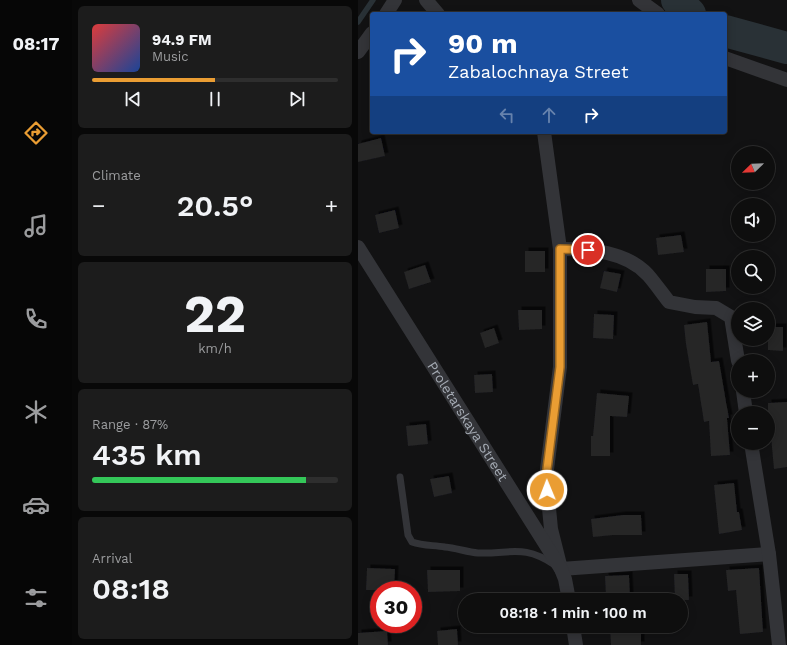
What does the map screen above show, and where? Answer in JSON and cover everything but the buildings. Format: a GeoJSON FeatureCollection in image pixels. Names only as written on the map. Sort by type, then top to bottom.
{"type":"FeatureCollection","features":[{"type":"Feature","properties":{"kind":"street"},"geometry":{"type":"LineString","coordinates":[[426,0],[436,12]]}},
{"type":"Feature","properties":{"kind":"street"},"geometry":{"type":"LineString","coordinates":[[639,0],[655,12]]}},
{"type":"Feature","properties":{"kind":"street"},"geometry":{"type":"LineString","coordinates":[[358,52],[370,36]]}},
{"type":"Feature","properties":{"kind":"street"},"geometry":{"type":"LineString","coordinates":[[727,59],[787,80]]}},
{"type":"Feature","properties":{"kind":"street"},"geometry":{"type":"LineString","coordinates":[[544,134],[560,249],[560,367],[546,477],[550,529],[562,569],[769,554]]}},
{"type":"Feature","properties":{"kind":"street","name":"Proletarskaya Street"},"geometry":{"type":"LineString","coordinates":[[358,247],[562,569],[568,593]]}},
{"type":"Feature","properties":{"kind":"street"},"geometry":{"type":"LineString","coordinates":[[560,249],[576,249],[610,253],[631,261],[647,274],[668,302],[695,307],[716,308],[731,317],[737,354]]}},
{"type":"Feature","properties":{"kind":"street"},"geometry":{"type":"LineString","coordinates":[[752,450],[769,554],[779,645]]}},
{"type":"Feature","properties":{"kind":"street"},"geometry":{"type":"LineString","coordinates":[[574,633],[576,645]]}},
{"type":"Feature","properties":{"kind":"lane"},"geometry":{"type":"LineString","coordinates":[[400,477],[408,535],[412,542],[478,553],[519,550],[540,555],[562,569]]}},
{"type":"Feature","properties":{"kind":"waterway"},"geometry":{"type":"LineString","coordinates":[[358,22],[373,0]]}},
{"type":"Feature","properties":{"kind":"waterway"},"geometry":{"type":"LineString","coordinates":[[677,0],[688,12]]}},
{"type":"Feature","properties":{"kind":"waterway"},"geometry":{"type":"LineString","coordinates":[[727,32],[787,48]]}},
{"type":"Feature","properties":{"kind":"route"},"geometry":{"type":"LineString","coordinates":[[547,490],[546,477],[560,367],[560,249],[588,250]]}}]}
